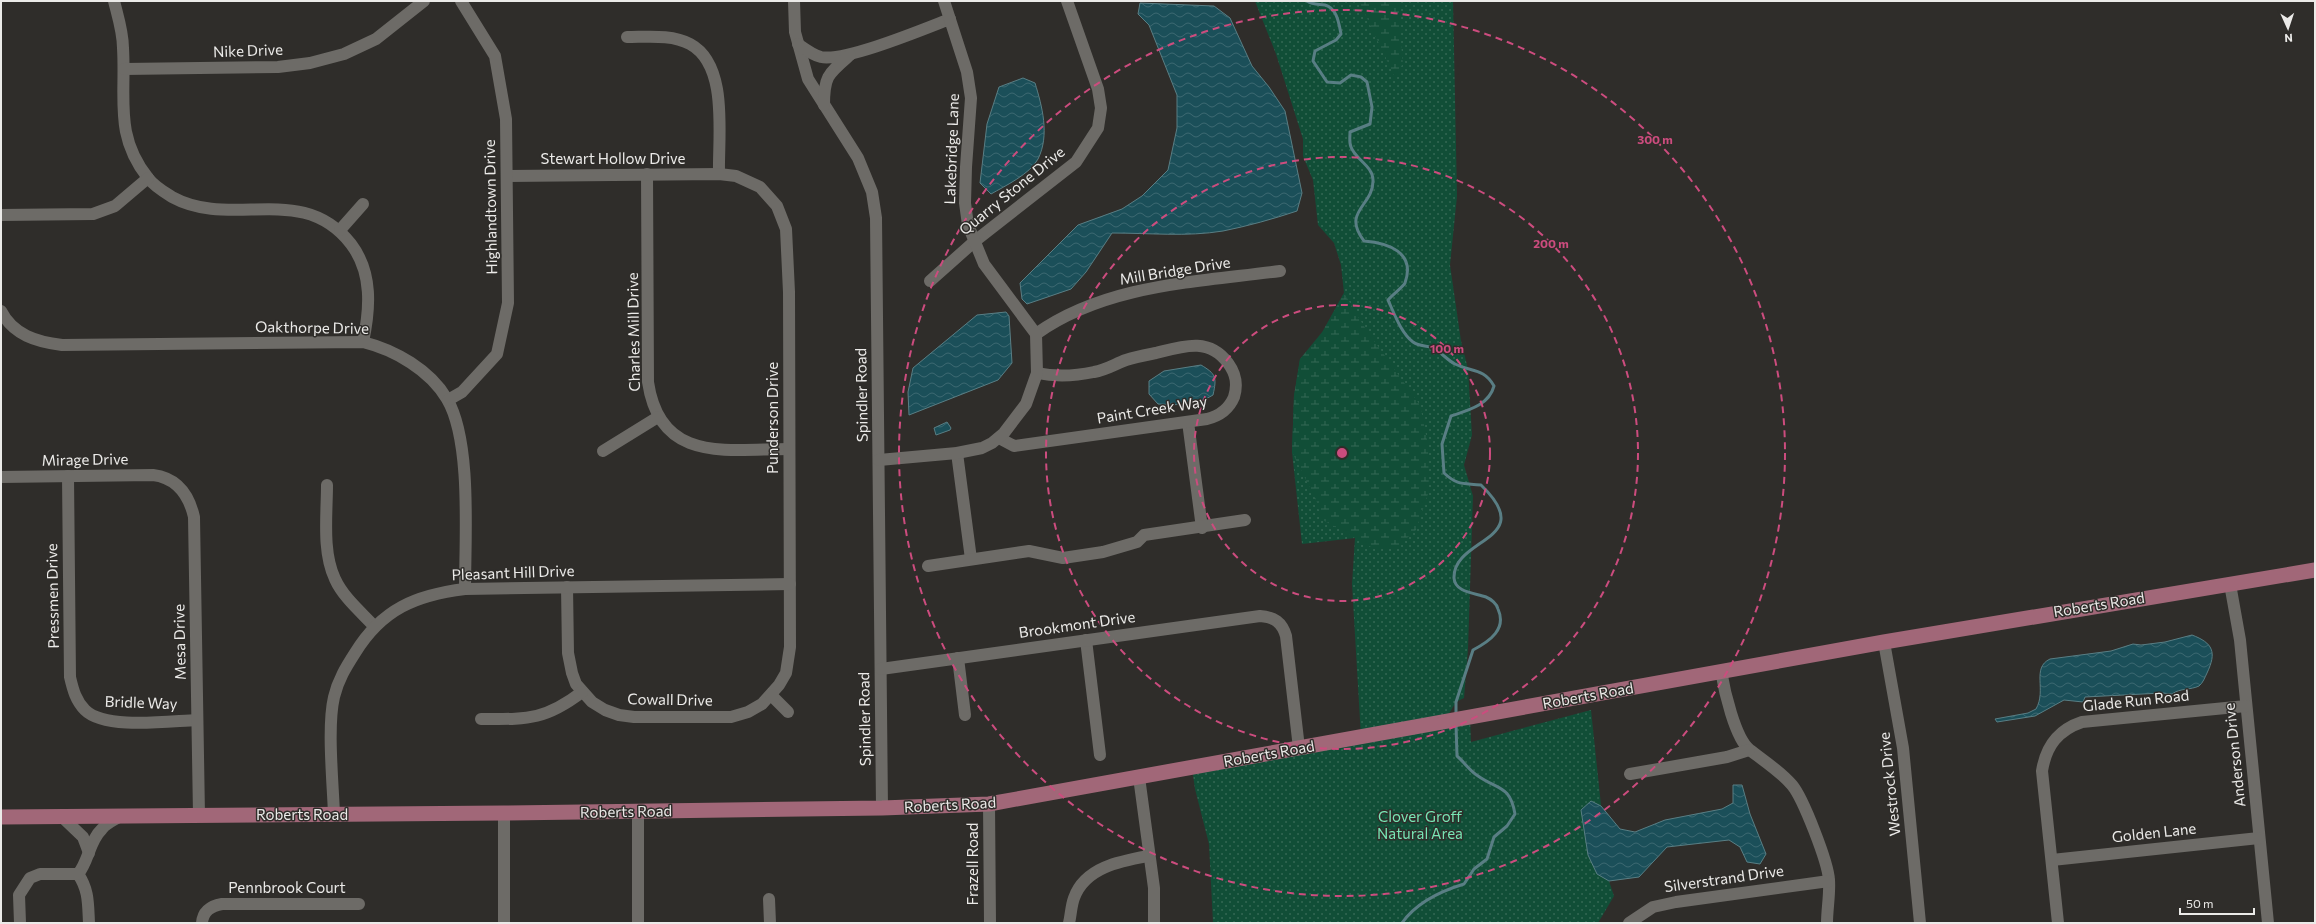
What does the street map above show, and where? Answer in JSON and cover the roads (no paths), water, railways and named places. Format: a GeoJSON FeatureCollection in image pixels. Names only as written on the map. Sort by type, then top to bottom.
{"type":"FeatureCollection","features":[{"type":"Feature","properties":{"kind":"main road"},"geometry":{"type":"LineString","coordinates":[[2231,589],[2239,586],[2266,582],[2286,574],[2315,570]]}},
{"type":"Feature","properties":{"kind":"main road","name":"Roberts Road"},"geometry":{"type":"LineString","coordinates":[[1,817],[504,814],[882,808],[989,804],[1884,642],[2008,630],[2231,589],[2315,579]]}},
{"type":"Feature","properties":{"kind":"street"},"geometry":{"type":"LineString","coordinates":[[114,1],[120,24],[124,69],[123,120],[125,136],[130,151],[148,178],[172,197],[184,203],[202,208],[294,210],[327,220],[340,230],[354,248],[365,269],[368,315],[363,342]]}},
{"type":"Feature","properties":{"kind":"street","name":"Nike Drive"},"geometry":{"type":"LineString","coordinates":[[124,69],[278,67],[310,63],[344,54],[376,39],[424,1]]}},
{"type":"Feature","properties":{"kind":"street","name":"Highlandtown Drive"},"geometry":{"type":"LineString","coordinates":[[448,400],[462,392],[497,354],[508,303],[506,120],[495,56],[461,1]]}},
{"type":"Feature","properties":{"kind":"street","name":"Spindler Road"},"geometry":{"type":"LineString","coordinates":[[794,1],[798,44],[808,79],[858,158],[872,192],[874,206],[878,251],[882,808]]}},
{"type":"Feature","properties":{"kind":"street","name":"Lakebridge Lane"},"geometry":{"type":"LineString","coordinates":[[944,1],[967,72],[972,98],[965,203],[968,225],[984,264],[1036,334]]}},
{"type":"Feature","properties":{"kind":"street","name":"Quarry Stone Drive"},"geometry":{"type":"LineString","coordinates":[[930,281],[975,241],[1076,162],[1098,128],[1101,108],[1098,89],[1067,1]]}},
{"type":"Feature","properties":{"kind":"street"},"geometry":{"type":"LineString","coordinates":[[798,44],[823,58],[851,54],[950,20]]}},
{"type":"Feature","properties":{"kind":"street"},"geometry":{"type":"LineString","coordinates":[[627,37],[661,37],[690,43],[702,52],[711,64],[716,79],[718,93],[719,174]]}},
{"type":"Feature","properties":{"kind":"street"},"geometry":{"type":"LineString","coordinates":[[824,106],[824,86],[827,77],[851,54]]}},
{"type":"Feature","properties":{"kind":"street","name":"Charles Mill Drive"},"geometry":{"type":"LineString","coordinates":[[647,174],[648,382],[653,407],[658,417],[669,430],[684,441],[700,448],[789,449]]}},
{"type":"Feature","properties":{"kind":"street","name":"Stewart Hollow Drive"},"geometry":{"type":"LineString","coordinates":[[507,176],[719,174]]}},
{"type":"Feature","properties":{"kind":"street","name":"Punderson Drive"},"geometry":{"type":"LineString","coordinates":[[719,174],[736,176],[760,187],[778,206],[786,229],[789,292],[789,661],[786,674],[771,695]]}},
{"type":"Feature","properties":{"kind":"street"},"geometry":{"type":"LineString","coordinates":[[1,215],[93,214],[115,206],[148,178]]}},
{"type":"Feature","properties":{"kind":"street"},"geometry":{"type":"LineString","coordinates":[[340,230],[363,204]]}},
{"type":"Feature","properties":{"kind":"street","name":"Mill Bridge Drive"},"geometry":{"type":"LineString","coordinates":[[1036,334],[1048,325],[1088,305],[1134,291],[1280,270]]}},
{"type":"Feature","properties":{"kind":"street","name":"Oakthorpe Drive"},"geometry":{"type":"LineString","coordinates":[[1,311],[13,327],[28,338],[45,343],[62,345],[363,342],[378,346],[411,364],[437,385],[448,400],[457,426],[464,465],[466,589]]}},
{"type":"Feature","properties":{"kind":"street"},"geometry":{"type":"LineString","coordinates":[[879,460],[957,454],[982,448],[999,438],[1026,404],[1037,373],[1036,334]]}},
{"type":"Feature","properties":{"kind":"street","name":"Paint Creek Way"},"geometry":{"type":"LineString","coordinates":[[999,438],[1014,446],[1207,419],[1224,411],[1232,401],[1237,388],[1236,377],[1231,367],[1221,354],[1211,348],[1198,346],[1179,347],[1126,360],[1095,372],[1067,376],[1037,373]]}},
{"type":"Feature","properties":{"kind":"street"},"geometry":{"type":"LineString","coordinates":[[603,452],[658,417]]}},
{"type":"Feature","properties":{"kind":"street"},"geometry":{"type":"LineString","coordinates":[[1188,422],[1202,528]]}},
{"type":"Feature","properties":{"kind":"street"},"geometry":{"type":"LineString","coordinates":[[957,454],[971,559]]}},
{"type":"Feature","properties":{"kind":"street","name":"Mirage Drive"},"geometry":{"type":"LineString","coordinates":[[1,477],[153,475],[169,479]]}},
{"type":"Feature","properties":{"kind":"street","name":"Pressmen Drive"},"geometry":{"type":"LineString","coordinates":[[68,476],[70,677],[74,696],[86,711]]}},
{"type":"Feature","properties":{"kind":"street","name":"Mesa Drive"},"geometry":{"type":"LineString","coordinates":[[169,479],[186,494],[194,517],[198,815]]}},
{"type":"Feature","properties":{"kind":"street"},"geometry":{"type":"LineString","coordinates":[[327,485],[328,547],[331,569],[335,580],[349,600],[374,626]]}},
{"type":"Feature","properties":{"kind":"street"},"geometry":{"type":"LineString","coordinates":[[928,566],[1029,551],[1063,558],[1103,552],[1137,542],[1144,535],[1202,528],[1245,520]]}},
{"type":"Feature","properties":{"kind":"street","name":"Pleasant Hill Drive"},"geometry":{"type":"LineString","coordinates":[[334,815],[332,726],[334,698],[343,672],[374,626],[392,612],[416,599],[441,592],[466,589],[790,584]]}},
{"type":"Feature","properties":{"kind":"street","name":"Cowall Drive"},"geometry":{"type":"LineString","coordinates":[[567,587],[568,652],[572,673],[582,692],[592,702],[605,710],[634,717],[731,717],[762,704],[771,695]]}},
{"type":"Feature","properties":{"kind":"street","name":"Anderson Drive"},"geometry":{"type":"LineString","coordinates":[[2231,589],[2240,640],[2268,923]]}},
{"type":"Feature","properties":{"kind":"street","name":"Brookmont Drive"},"geometry":{"type":"LineString","coordinates":[[881,669],[1260,616],[1280,616],[1286,636],[1298,748]]}},
{"type":"Feature","properties":{"kind":"street"},"geometry":{"type":"LineString","coordinates":[[1086,640],[1100,755]]}},
{"type":"Feature","properties":{"kind":"street","name":"Westrock Drive"},"geometry":{"type":"LineString","coordinates":[[1884,642],[1903,748],[1920,923]]}},
{"type":"Feature","properties":{"kind":"street"},"geometry":{"type":"LineString","coordinates":[[958,658],[965,715]]}},
{"type":"Feature","properties":{"kind":"street"},"geometry":{"type":"LineString","coordinates":[[1721,671],[1728,703],[1741,739],[1749,750],[1763,758],[1793,786],[1824,857],[1829,881],[1827,923]]}},
{"type":"Feature","properties":{"kind":"street"},"geometry":{"type":"LineString","coordinates":[[481,719],[524,719],[547,714],[559,709],[582,692]]}},
{"type":"Feature","properties":{"kind":"street"},"geometry":{"type":"LineString","coordinates":[[771,695],[788,712]]}},
{"type":"Feature","properties":{"kind":"street","name":"Glade Run Road"},"geometry":{"type":"LineString","coordinates":[[2058,923],[2042,770],[2044,757],[2050,745],[2068,726],[2082,722],[2246,706]]}},
{"type":"Feature","properties":{"kind":"street","name":"Bridle Way"},"geometry":{"type":"LineString","coordinates":[[86,711],[100,720],[116,722],[197,720]]}},
{"type":"Feature","properties":{"kind":"street"},"geometry":{"type":"LineString","coordinates":[[1630,774],[1728,757],[1749,750]]}},
{"type":"Feature","properties":{"kind":"street"},"geometry":{"type":"LineString","coordinates":[[1139,777],[1154,888],[1154,923]]}},
{"type":"Feature","properties":{"kind":"street","name":"Frazell Road"},"geometry":{"type":"LineString","coordinates":[[989,804],[990,923]]}},
{"type":"Feature","properties":{"kind":"street"},"geometry":{"type":"LineString","coordinates":[[638,812],[638,923]]}},
{"type":"Feature","properties":{"kind":"street"},"geometry":{"type":"LineString","coordinates":[[504,814],[504,923]]}},
{"type":"Feature","properties":{"kind":"street"},"geometry":{"type":"LineString","coordinates":[[61,816],[83,837],[89,853]]}},
{"type":"Feature","properties":{"kind":"street"},"geometry":{"type":"LineString","coordinates":[[20,923],[20,895],[30,878],[40,874],[78,874],[84,867],[95,838],[102,828],[120,816]]}},
{"type":"Feature","properties":{"kind":"street","name":"Golden Lane"},"geometry":{"type":"LineString","coordinates":[[2052,860],[2259,838]]}},
{"type":"Feature","properties":{"kind":"street"},"geometry":{"type":"LineString","coordinates":[[1069,923],[1074,897],[1091,873],[1123,861],[1149,856]]}},
{"type":"Feature","properties":{"kind":"street"},"geometry":{"type":"LineString","coordinates":[[78,874],[85,886],[88,896],[89,923]]}},
{"type":"Feature","properties":{"kind":"street","name":"Silverstrand Drive"},"geometry":{"type":"LineString","coordinates":[[1629,923],[1652,907],[1676,902],[1829,881]]}},
{"type":"Feature","properties":{"kind":"street"},"geometry":{"type":"LineString","coordinates":[[769,899],[770,923]]}},
{"type":"Feature","properties":{"kind":"street","name":"Pennbrook Court"},"geometry":{"type":"LineString","coordinates":[[202,923],[207,910],[222,904],[359,904]]}},
{"type":"Feature","properties":{"kind":"water"},"geometry":{"type":"Polygon","coordinates":[[[1140,3],[1214,6],[1230,18],[1252,66],[1269,87],[1285,111],[1302,193],[1297,211],[1251,225],[1209,233],[1112,233],[1086,272],[1071,289],[1027,304],[1022,299],[1020,283],[1078,225],[1122,209],[1142,196],[1168,170],[1177,128],[1177,95],[1149,25],[1138,14],[1140,3]]]}},
{"type":"Feature","properties":{"kind":"water"},"geometry":{"type":"Polygon","coordinates":[[[1023,78],[1035,83],[1040,101],[1044,121],[1044,140],[1042,150],[1038,159],[1029,170],[1017,179],[991,194],[980,183],[987,124],[999,87],[1023,78]]]}},
{"type":"Feature","properties":{"kind":"water"},"geometry":{"type":"Polygon","coordinates":[[[1006,312],[1009,316],[1012,363],[998,380],[909,415],[908,392],[913,368],[977,315],[1006,312]]]}},
{"type":"Feature","properties":{"kind":"water"},"geometry":{"type":"Polygon","coordinates":[[[1201,365],[1210,371],[1215,380],[1213,395],[1206,399],[1187,404],[1158,404],[1149,394],[1149,381],[1164,371],[1201,365]]]}},
{"type":"Feature","properties":{"kind":"water"},"geometry":{"type":"Polygon","coordinates":[[[947,422],[951,428],[950,430],[936,435],[934,428],[947,422]]]}},
{"type":"Feature","properties":{"kind":"water"},"geometry":{"type":"Polygon","coordinates":[[[2192,635],[2205,641],[2209,645],[2212,654],[2210,666],[2204,680],[2199,686],[2172,694],[2162,693],[2085,697],[2083,702],[2064,700],[2035,716],[1997,722],[1995,719],[2028,713],[2036,709],[2040,694],[2041,668],[2044,663],[2050,659],[2111,651],[2133,644],[2141,645],[2165,642],[2192,635]]]}},
{"type":"Feature","properties":{"kind":"water"},"geometry":{"type":"Polygon","coordinates":[[[1733,785],[1742,785],[1750,814],[1766,854],[1760,864],[1747,862],[1740,847],[1729,840],[1667,847],[1639,877],[1609,881],[1597,874],[1588,855],[1581,810],[1591,801],[1601,806],[1620,829],[1635,832],[1665,820],[1722,809],[1733,803],[1733,785]]]}},
{"type":"Feature","properties":{"kind":"waterway"},"geometry":{"type":"LineString","coordinates":[[1307,1],[1313,4],[1325,5],[1329,7],[1337,17],[1341,34],[1336,40],[1315,51],[1313,61],[1327,82],[1340,83],[1351,75],[1361,77],[1367,82],[1372,107],[1370,124],[1350,132],[1350,145],[1356,155],[1370,171],[1373,180],[1372,189],[1357,215],[1356,222],[1358,231],[1364,241],[1382,244],[1398,251],[1407,264],[1405,283],[1388,300],[1395,317],[1401,328],[1413,342],[1418,345],[1433,348],[1455,364],[1481,373],[1486,376],[1494,386],[1488,398],[1483,402],[1471,409],[1451,416],[1442,444],[1444,473],[1457,482],[1481,485],[1496,503],[1501,517],[1498,528],[1489,537],[1466,554],[1457,565],[1454,578],[1455,583],[1462,590],[1492,600],[1497,607],[1500,616],[1499,628],[1495,634],[1485,643],[1473,650],[1456,702],[1456,714]]}},
{"type":"Feature","properties":{"kind":"waterway"},"geometry":{"type":"LineString","coordinates":[[1402,923],[1414,909],[1438,894],[1464,884],[1474,869],[1487,859],[1494,837],[1507,826],[1515,814],[1513,805],[1506,793],[1502,789],[1475,774],[1457,756],[1456,724]]}},
{"type":"Feature","properties":{"kind":"park label","name":"Clover Groff Natural Area"},"geometry":{"type":"Point","coordinates":[1420,826]}}]}
